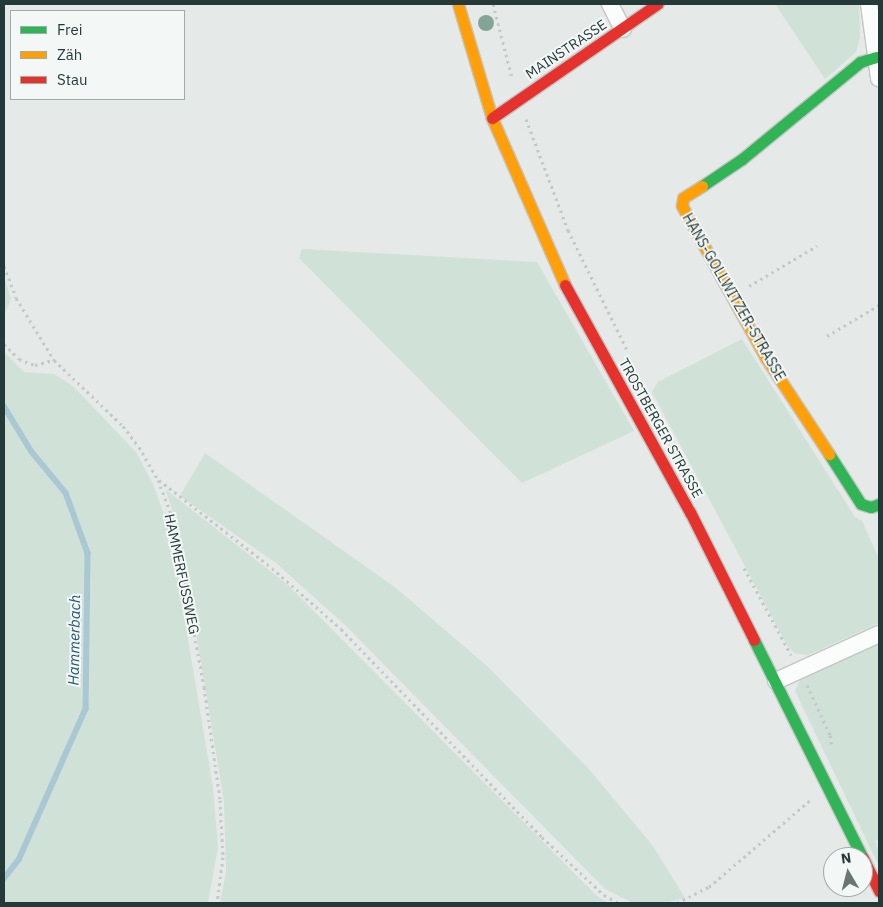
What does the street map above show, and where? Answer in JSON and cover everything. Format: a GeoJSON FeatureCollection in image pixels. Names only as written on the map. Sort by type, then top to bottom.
{"type":"FeatureCollection","features":[{"type":"Feature","properties":{"kind":"main road","name":"TROSTBERGER STRASSE"},"geometry":{"type":"LineString","coordinates":[[458,4],[492,118],[570,296],[690,512],[858,847]]}},
{"type":"Feature","properties":{"kind":"main road","name":"MAINSTRASSE"},"geometry":{"type":"LineString","coordinates":[[492,118],[657,4]]}},
{"type":"Feature","properties":{"kind":"main road","name":"HANS-GOLLWITZER-STRASSE"},"geometry":{"type":"LineString","coordinates":[[876,57],[860,62],[742,159],[683,198],[682,206],[766,358],[861,504],[871,507],[879,504]]}},
{"type":"Feature","properties":{"kind":"main road","name":"TROSTBERGER STRASSE"},"geometry":{"type":"LineString","coordinates":[[873,879],[879,891]]}},
{"type":"Feature","properties":{"kind":"street"},"geometry":{"type":"LineString","coordinates":[[610,4],[623,28]]}},
{"type":"Feature","properties":{"kind":"street"},"geometry":{"type":"LineString","coordinates":[[868,4],[879,78]]}},
{"type":"Feature","properties":{"kind":"street"},"geometry":{"type":"LineString","coordinates":[[776,681],[879,634]]}},
{"type":"Feature","properties":{"kind":"path"},"geometry":{"type":"LineString","coordinates":[[493,4],[503,51],[568,230],[629,354]]}},
{"type":"Feature","properties":{"kind":"path"},"geometry":{"type":"LineString","coordinates":[[732,297],[817,246]]}},
{"type":"Feature","properties":{"kind":"path","name":"HAMMERFUSSWEG"},"geometry":{"type":"LineString","coordinates":[[4,266],[16,298],[54,360],[123,426],[158,480],[173,519],[216,766],[223,857],[217,903]]}},
{"type":"Feature","properties":{"kind":"path"},"geometry":{"type":"LineString","coordinates":[[828,336],[879,304]]}},
{"type":"Feature","properties":{"kind":"path"},"geometry":{"type":"LineString","coordinates":[[4,344],[19,359],[36,365],[54,360]]}},
{"type":"Feature","properties":{"kind":"path"},"geometry":{"type":"LineString","coordinates":[[158,480],[272,568],[341,629],[542,837],[604,895],[619,903]]}},
{"type":"Feature","properties":{"kind":"path"},"geometry":{"type":"LineString","coordinates":[[742,564],[800,670]]}},
{"type":"Feature","properties":{"kind":"path"},"geometry":{"type":"LineString","coordinates":[[677,903],[709,887],[803,805],[830,790]]}},
{"type":"Feature","properties":{"kind":"shaded area"},"geometry":{"type":"Polygon","coordinates":[[[775,4],[859,4],[860,38],[856,52],[825,79],[775,4]]]}},
{"type":"Feature","properties":{"kind":"shaded area"},"geometry":{"type":"Polygon","coordinates":[[[302,249],[537,262],[634,431],[522,483],[299,258],[302,249]]]}},
{"type":"Feature","properties":{"kind":"shaded area"},"geometry":{"type":"Polygon","coordinates":[[[4,276],[11,299],[4,315],[4,276]]]}},
{"type":"Feature","properties":{"kind":"shaded area"},"geometry":{"type":"Polygon","coordinates":[[[742,339],[855,517],[862,521],[879,559],[879,623],[808,655],[794,653],[787,645],[652,392],[658,382],[742,339]]]}},
{"type":"Feature","properties":{"kind":"shaded area"},"geometry":{"type":"Polygon","coordinates":[[[4,352],[24,372],[54,374],[73,386],[136,452],[154,486],[170,533],[213,787],[218,848],[208,903],[4,903],[4,352]]]}},
{"type":"Feature","properties":{"kind":"shaded area"},"geometry":{"type":"Polygon","coordinates":[[[205,453],[396,588],[487,666],[588,768],[653,846],[685,898],[665,903],[633,903],[605,889],[345,625],[276,563],[180,496],[205,453]]]}},
{"type":"Feature","properties":{"kind":"shaded area"},"geometry":{"type":"Polygon","coordinates":[[[165,489],[288,585],[597,896],[609,903],[220,903],[226,872],[224,802],[179,529],[165,489]]]}},
{"type":"Feature","properties":{"kind":"shaded area"},"geometry":{"type":"Polygon","coordinates":[[[879,642],[879,839],[875,841],[879,851],[879,866],[873,854],[873,847],[870,847],[795,691],[800,680],[879,642]]]}},
{"type":"Feature","properties":{"kind":"waterway","name":"Hammerbach"},"geometry":{"type":"LineString","coordinates":[[4,406],[32,452],[66,493],[88,553],[86,709],[19,860],[4,879]]}},
{"type":"Feature","properties":{"kind":"traffic: fast"},"geometry":{"type":"LineString","coordinates":[[702,186],[742,159],[860,62],[876,57]]}},
{"type":"Feature","properties":{"kind":"traffic: fast"},"geometry":{"type":"LineString","coordinates":[[829,454],[861,504],[871,507],[879,504]]}},
{"type":"Feature","properties":{"kind":"traffic: fast"},"geometry":{"type":"LineString","coordinates":[[754,640],[857,847]]}},
{"type":"Feature","properties":{"kind":"traffic: slow"},"geometry":{"type":"LineString","coordinates":[[458,4],[492,118],[565,285]]}},
{"type":"Feature","properties":{"kind":"traffic: slow"},"geometry":{"type":"LineString","coordinates":[[702,186],[683,198],[682,206],[766,358],[829,454]]}},
{"type":"Feature","properties":{"kind":"traffic: jam"},"geometry":{"type":"LineString","coordinates":[[492,118],[657,4]]}},
{"type":"Feature","properties":{"kind":"traffic: jam"},"geometry":{"type":"LineString","coordinates":[[565,285],[690,512],[754,640]]}},
{"type":"Feature","properties":{"kind":"traffic: jam"},"geometry":{"type":"LineString","coordinates":[[873,879],[879,891]]}}]}
